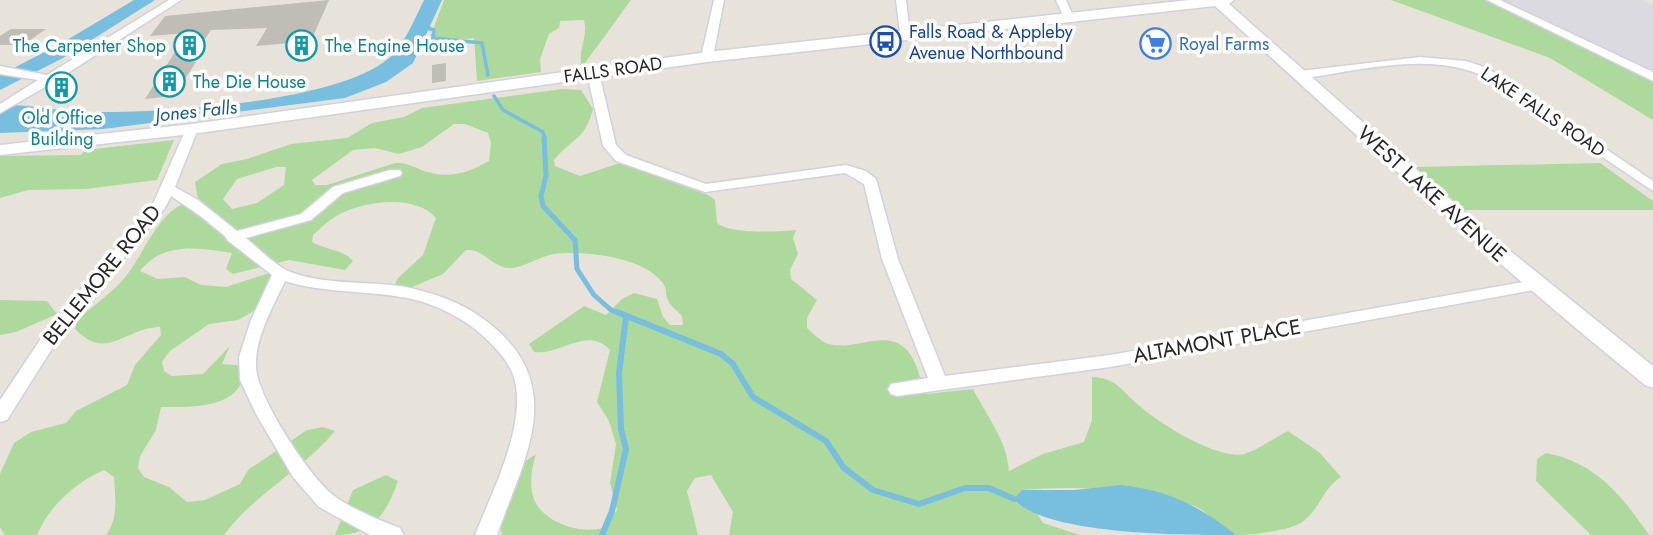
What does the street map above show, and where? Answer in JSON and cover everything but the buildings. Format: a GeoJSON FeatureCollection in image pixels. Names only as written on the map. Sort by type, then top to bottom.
{"type":"FeatureCollection","features":[{"type":"Feature","properties":{"kind":"main road","name":"FALLS ROAD"},"geometry":{"type":"LineString","coordinates":[[0,150],[192,129],[707,57],[906,33],[1227,0]]}},
{"type":"Feature","properties":{"kind":"main road","name":"WEST LAKE AVENUE"},"geometry":{"type":"LineString","coordinates":[[1218,1],[1534,285],[1653,379]]}},
{"type":"Feature","properties":{"kind":"street"},"geometry":{"type":"LineString","coordinates":[[0,109],[176,0]]}},
{"type":"Feature","properties":{"kind":"street"},"geometry":{"type":"LineString","coordinates":[[707,57],[719,0]]}},
{"type":"Feature","properties":{"kind":"street"},"geometry":{"type":"LineString","coordinates":[[901,0],[906,33]]}},
{"type":"Feature","properties":{"kind":"street"},"geometry":{"type":"LineString","coordinates":[[1061,0],[1068,16]]}},
{"type":"Feature","properties":{"kind":"street"},"geometry":{"type":"LineString","coordinates":[[1492,0],[1653,77]]}},
{"type":"Feature","properties":{"kind":"street","name":"LAKE FALLS ROAD"},"geometry":{"type":"LineString","coordinates":[[1300,75],[1437,59],[1462,62],[1483,71],[1653,187]]}},
{"type":"Feature","properties":{"kind":"street"},"geometry":{"type":"LineString","coordinates":[[0,70],[50,79]]}},
{"type":"Feature","properties":{"kind":"street"},"geometry":{"type":"LineString","coordinates":[[593,73],[610,146],[615,154],[633,163],[705,188],[846,169],[871,182],[890,259],[939,384]]}},
{"type":"Feature","properties":{"kind":"street","name":"BELLEMORE ROAD"},"geometry":{"type":"LineString","coordinates":[[0,415],[54,332],[149,220],[168,190],[192,129]]}},
{"type":"Feature","properties":{"kind":"street"},"geometry":{"type":"LineString","coordinates":[[232,237],[295,221],[306,216],[338,190],[395,173]]}},
{"type":"Feature","properties":{"kind":"street"},"geometry":{"type":"LineString","coordinates":[[168,190],[188,198],[232,237],[281,273],[345,286],[414,294],[437,301],[482,324],[506,350],[522,374],[526,392],[524,417],[486,535]]}},
{"type":"Feature","properties":{"kind":"street"},"geometry":{"type":"LineString","coordinates":[[281,273],[249,352],[247,371],[252,389],[316,493],[354,519],[393,535]]}},
{"type":"Feature","properties":{"kind":"street","name":"ALTAMONT PLACE"},"geometry":{"type":"LineString","coordinates":[[897,389],[1110,360],[1534,285]]}},
{"type":"Feature","properties":{"kind":"shaded area"},"geometry":{"type":"Polygon","coordinates":[[[1498,0],[1643,0],[1653,4],[1653,75],[1498,0]]]}},
{"type":"Feature","properties":{"kind":"green space"},"geometry":{"type":"Polygon","coordinates":[[[444,0],[631,0],[585,63],[581,64],[584,20],[560,21],[559,28],[549,34],[540,59],[541,72],[477,81],[474,38],[428,43],[444,0]]]}},
{"type":"Feature","properties":{"kind":"green space"},"geometry":{"type":"Polygon","coordinates":[[[1391,0],[1498,0],[1653,75],[1653,120],[1550,58],[1391,0]]]}},
{"type":"Feature","properties":{"kind":"green space"},"geometry":{"type":"Polygon","coordinates":[[[562,89],[581,90],[593,109],[590,119],[582,133],[554,160],[555,166],[580,176],[620,163],[708,195],[715,200],[717,223],[723,227],[754,231],[796,230],[793,238],[798,254],[790,270],[791,279],[817,300],[807,318],[807,328],[822,341],[834,345],[878,340],[898,343],[911,355],[927,394],[973,389],[1000,439],[1009,471],[1043,454],[1084,442],[1092,420],[1092,377],[1114,383],[1161,422],[1220,452],[1244,454],[1288,431],[1319,452],[1341,477],[1329,487],[1311,514],[1299,524],[1277,531],[1242,535],[1225,529],[1192,505],[1129,492],[1064,488],[1022,490],[1043,523],[1080,535],[729,535],[733,512],[711,475],[695,478],[687,491],[698,535],[502,535],[498,516],[523,463],[536,454],[532,492],[535,502],[550,518],[571,527],[593,530],[603,528],[617,510],[610,483],[616,444],[609,421],[597,402],[610,350],[592,340],[544,352],[534,352],[529,344],[584,306],[606,315],[622,299],[634,293],[657,299],[663,317],[670,325],[683,325],[682,316],[669,302],[664,285],[656,275],[629,262],[581,253],[554,254],[520,267],[509,268],[497,265],[478,252],[466,250],[443,274],[403,291],[394,286],[398,278],[423,255],[436,218],[416,205],[390,202],[350,209],[333,218],[313,235],[312,242],[344,254],[353,261],[345,270],[289,260],[233,274],[226,269],[232,253],[183,249],[160,255],[149,261],[140,271],[158,279],[185,277],[201,285],[226,287],[269,273],[276,278],[266,304],[238,320],[209,324],[170,351],[162,362],[164,371],[172,376],[203,374],[230,346],[222,364],[247,366],[239,387],[224,399],[203,405],[161,407],[156,430],[140,456],[138,468],[144,477],[169,487],[187,502],[205,500],[240,484],[248,470],[307,430],[323,427],[335,431],[308,458],[249,507],[224,535],[106,535],[115,514],[115,500],[114,477],[104,470],[83,481],[64,496],[42,524],[37,535],[5,535],[0,527],[0,474],[14,443],[31,432],[66,423],[76,411],[127,385],[135,365],[161,335],[160,327],[136,332],[116,341],[97,343],[75,329],[77,320],[126,276],[164,219],[173,210],[198,199],[195,182],[222,164],[247,159],[291,144],[347,138],[372,123],[404,117],[422,108],[562,89]],[[454,124],[422,147],[399,154],[375,148],[353,150],[312,180],[315,185],[327,185],[395,163],[444,175],[467,171],[489,161],[491,143],[488,133],[465,124],[454,124]],[[276,167],[237,179],[223,199],[232,209],[257,203],[284,185],[286,167],[276,167]]]}},
{"type":"Feature","properties":{"kind":"green space"},"geometry":{"type":"Polygon","coordinates":[[[174,140],[157,180],[86,189],[28,190],[0,198],[0,156],[81,155],[85,150],[174,140]]]}},
{"type":"Feature","properties":{"kind":"green space"},"geometry":{"type":"Polygon","coordinates":[[[1600,163],[1653,201],[1653,210],[1465,210],[1414,167],[1600,163]]]}},
{"type":"Feature","properties":{"kind":"green space"},"geometry":{"type":"Polygon","coordinates":[[[0,300],[47,301],[57,314],[16,332],[0,335],[0,300]]]}},
{"type":"Feature","properties":{"kind":"green space"},"geometry":{"type":"Polygon","coordinates":[[[1546,453],[1579,464],[1606,483],[1649,535],[1591,535],[1536,481],[1537,459],[1546,453]]]}},
{"type":"Feature","properties":{"kind":"green space"},"geometry":{"type":"Polygon","coordinates":[[[386,475],[398,481],[383,513],[368,527],[335,535],[353,490],[386,475]]]}},
{"type":"Feature","properties":{"kind":"water"},"geometry":{"type":"Polygon","coordinates":[[[134,0],[155,0],[63,58],[0,90],[0,75],[62,43],[134,0]]]}},
{"type":"Feature","properties":{"kind":"water","name":"Jones Falls"},"geometry":{"type":"Polygon","coordinates":[[[424,0],[442,0],[413,63],[386,82],[345,98],[103,129],[0,133],[0,105],[79,112],[159,110],[246,102],[329,86],[363,74],[388,59],[404,39],[424,0]]]}},
{"type":"Feature","properties":{"kind":"water"},"geometry":{"type":"Polygon","coordinates":[[[1120,485],[1153,491],[1182,501],[1209,515],[1236,535],[1150,533],[1083,526],[1054,520],[1030,511],[1014,499],[1022,490],[1075,490],[1120,485]]]}},
{"type":"Feature","properties":{"kind":"waterway"},"geometry":{"type":"LineString","coordinates":[[424,27],[434,30],[433,38],[482,43],[488,75]]}},
{"type":"Feature","properties":{"kind":"waterway"},"geometry":{"type":"LineString","coordinates":[[494,96],[503,110],[543,132],[545,139]]}},
{"type":"Feature","properties":{"kind":"waterway"},"geometry":{"type":"LineString","coordinates":[[544,137],[546,176],[541,196],[543,206],[575,240],[577,269],[594,295],[611,310],[621,314]]}},
{"type":"Feature","properties":{"kind":"waterway"},"geometry":{"type":"LineString","coordinates":[[617,312],[721,354],[733,364],[753,397],[826,441],[844,468],[873,490],[919,504],[965,488],[989,488],[1014,499]]}},
{"type":"Feature","properties":{"kind":"waterway"},"geometry":{"type":"LineString","coordinates":[[602,535],[612,511],[626,449],[621,429],[619,373],[626,317]]}},
{"type":"Feature","properties":{"kind":"place","name":"Falls Road & Appleby Avenue Northbound"},"geometry":{"type":"Point","coordinates":[886,42]}},
{"type":"Feature","properties":{"kind":"place","name":"Royal Farms"},"geometry":{"type":"Point","coordinates":[1156,44]}},
{"type":"Feature","properties":{"kind":"place","name":"The Carpenter Shop"},"geometry":{"type":"Point","coordinates":[189,46]}},
{"type":"Feature","properties":{"kind":"place","name":"The Engine House"},"geometry":{"type":"Point","coordinates":[302,46]}},
{"type":"Feature","properties":{"kind":"place","name":"The Die House"},"geometry":{"type":"Point","coordinates":[170,82]}},
{"type":"Feature","properties":{"kind":"place","name":"Old Office Building"},"geometry":{"type":"Point","coordinates":[62,87]}}]}
